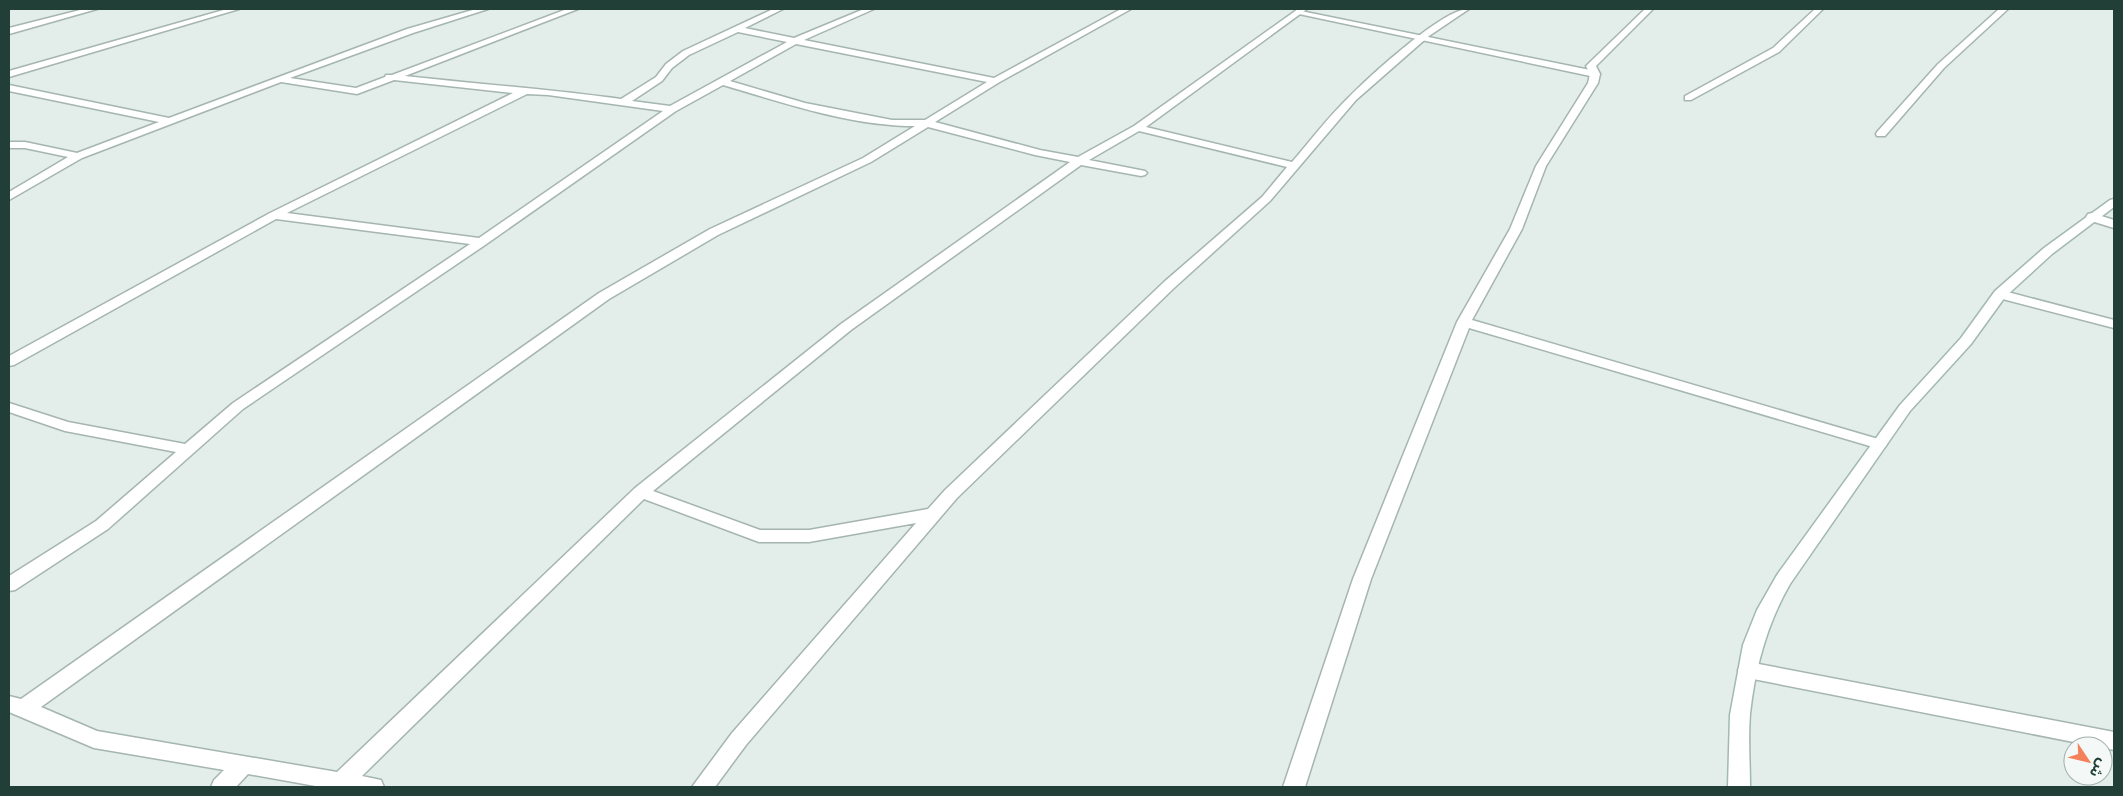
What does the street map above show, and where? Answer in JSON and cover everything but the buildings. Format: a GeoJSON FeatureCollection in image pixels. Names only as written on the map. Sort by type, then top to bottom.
{"type":"FeatureCollection","features":[{"type":"Feature","properties":{"kind":"street"},"geometry":{"type":"LineString","coordinates":[[9,31],[93,9]]}},
{"type":"Feature","properties":{"kind":"street"},"geometry":{"type":"LineString","coordinates":[[9,74],[235,9]]}},
{"type":"Feature","properties":{"kind":"street"},"geometry":{"type":"LineString","coordinates":[[9,197],[78,156],[410,31],[484,9]]}},
{"type":"Feature","properties":{"kind":"street"},"geometry":{"type":"LineString","coordinates":[[280,79],[357,91],[389,77],[574,9]]}},
{"type":"Feature","properties":{"kind":"street"},"geometry":{"type":"LineString","coordinates":[[623,102],[659,79],[669,66],[686,54],[779,9]]}},
{"type":"Feature","properties":{"kind":"street"},"geometry":{"type":"LineString","coordinates":[[9,585],[102,525],[238,406],[481,242],[672,109],[795,41],[870,9]]}},
{"type":"Feature","properties":{"kind":"street"},"geometry":{"type":"LineString","coordinates":[[16,706],[604,296],[714,232],[867,160],[995,81],[1128,9]]}},
{"type":"Feature","properties":{"kind":"street"},"geometry":{"type":"LineString","coordinates":[[703,787],[739,739],[951,494],[1169,285],[1266,199],[1353,98],[1422,37],[1465,9]]}},
{"type":"Feature","properties":{"kind":"street"},"geometry":{"type":"LineString","coordinates":[[1294,787],[1362,579],[1464,322],[1516,229],[1542,166],[1593,83],[1595,74],[1591,66],[1649,9]]}},
{"type":"Feature","properties":{"kind":"street"},"geometry":{"type":"LineString","coordinates":[[1688,98],[1776,50],[1819,9]]}},
{"type":"Feature","properties":{"kind":"street"},"geometry":{"type":"LineString","coordinates":[[1881,134],[1941,66],[2004,9]]}},
{"type":"Feature","properties":{"kind":"street"},"geometry":{"type":"LineString","coordinates":[[342,781],[641,492],[846,326],[1079,161],[1138,128],[1301,10],[1595,74]]}},
{"type":"Feature","properties":{"kind":"street"},"geometry":{"type":"LineString","coordinates":[[736,29],[995,81]]}},
{"type":"Feature","properties":{"kind":"street"},"geometry":{"type":"LineString","coordinates":[[389,77],[508,90],[527,90],[672,109]]}},
{"type":"Feature","properties":{"kind":"street"},"geometry":{"type":"LineString","coordinates":[[720,81],[803,106],[892,123],[925,123],[1079,161],[1141,173]]}},
{"type":"Feature","properties":{"kind":"street"},"geometry":{"type":"LineString","coordinates":[[9,88],[170,121]]}},
{"type":"Feature","properties":{"kind":"street"},"geometry":{"type":"LineString","coordinates":[[9,362],[274,214],[527,90]]}},
{"type":"Feature","properties":{"kind":"street"},"geometry":{"type":"LineString","coordinates":[[1138,128],[1295,166]]}},
{"type":"Feature","properties":{"kind":"street"},"geometry":{"type":"LineString","coordinates":[[9,145],[24,145],[78,156]]}},
{"type":"Feature","properties":{"kind":"street"},"geometry":{"type":"LineString","coordinates":[[1739,787],[1740,715],[1753,645],[1766,610],[1784,580],[1906,408],[1966,341],[2000,294],[2048,251],[2114,202]]}},
{"type":"Feature","properties":{"kind":"street"},"geometry":{"type":"LineString","coordinates":[[274,214],[481,242]]}},
{"type":"Feature","properties":{"kind":"street"},"geometry":{"type":"LineString","coordinates":[[2092,217],[2114,224]]}},
{"type":"Feature","properties":{"kind":"street"},"geometry":{"type":"LineString","coordinates":[[2000,294],[2114,324]]}},
{"type":"Feature","properties":{"kind":"street"},"geometry":{"type":"LineString","coordinates":[[1464,322],[1879,444]]}},
{"type":"Feature","properties":{"kind":"street"},"geometry":{"type":"LineString","coordinates":[[9,407],[65,426],[188,449]]}},
{"type":"Feature","properties":{"kind":"street"},"geometry":{"type":"LineString","coordinates":[[641,492],[759,536],[809,536],[934,514]]}},
{"type":"Feature","properties":{"kind":"street"},"geometry":{"type":"LineString","coordinates":[[1748,670],[2114,741]]}},
{"type":"Feature","properties":{"kind":"street"},"geometry":{"type":"LineString","coordinates":[[16,706],[94,739],[373,787]]}},
{"type":"Feature","properties":{"kind":"street"},"geometry":{"type":"LineString","coordinates":[[222,787],[243,765]]}}]}
